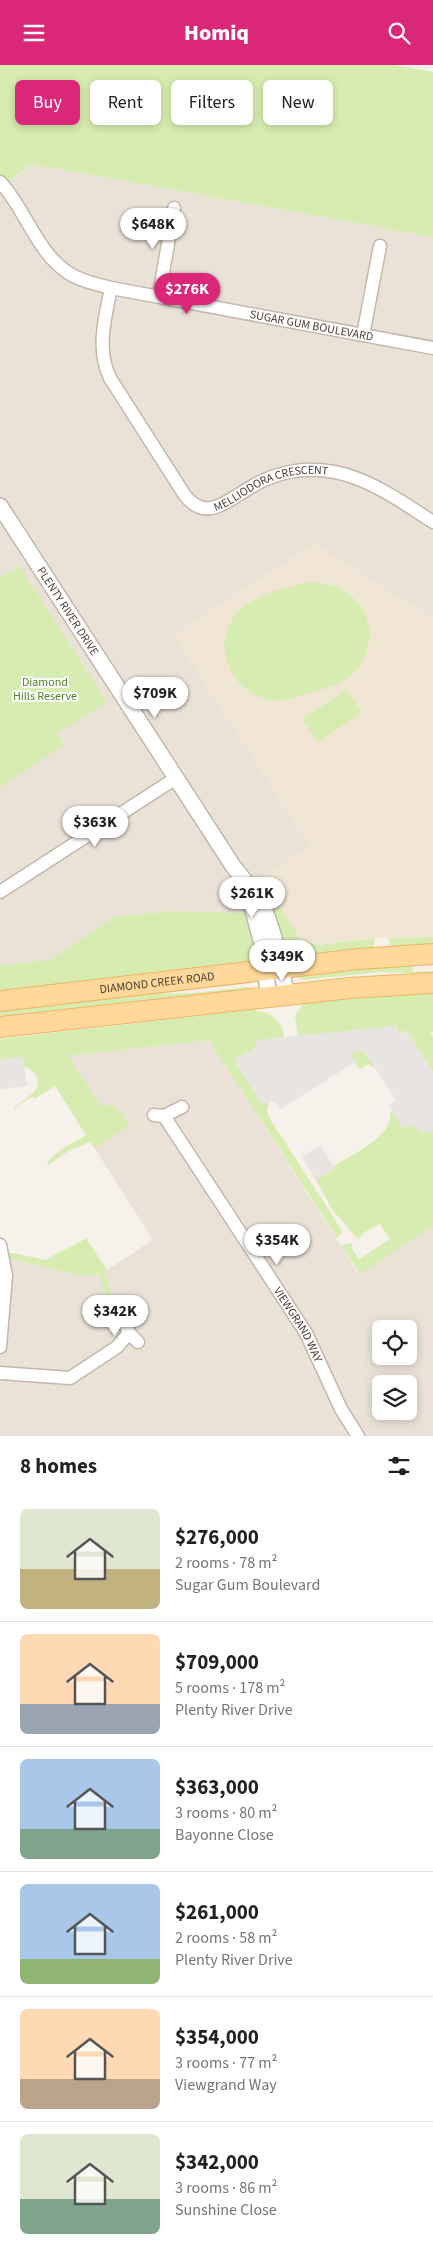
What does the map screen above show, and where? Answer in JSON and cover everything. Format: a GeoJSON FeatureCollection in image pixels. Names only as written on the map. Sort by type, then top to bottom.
{"type":"FeatureCollection","features":[{"type":"Feature","properties":{"kind":"main road","name":"DIAMOND CREEK ROAD"},"geometry":{"type":"LineString","coordinates":[[0,1001],[273,969],[433,954]]}},
{"type":"Feature","properties":{"kind":"main road"},"geometry":{"type":"LineString","coordinates":[[0,1027],[350,988],[433,983]]}},
{"type":"Feature","properties":{"kind":"street","name":"SUGAR GUM BOULEVARD"},"geometry":{"type":"LineString","coordinates":[[0,182],[57,263],[77,277],[111,287],[433,348]]}},
{"type":"Feature","properties":{"kind":"street"},"geometry":{"type":"LineString","coordinates":[[159,296],[174,209]]}},
{"type":"Feature","properties":{"kind":"street"},"geometry":{"type":"LineString","coordinates":[[363,335],[380,245]]}},
{"type":"Feature","properties":{"kind":"street","name":"MELLIODORA CRESCENT"},"geometry":{"type":"LineString","coordinates":[[111,287],[101,343],[104,366],[184,494],[192,503],[204,509],[216,507],[257,483],[275,476],[299,470],[324,470],[349,474],[373,484],[433,522]]}},
{"type":"Feature","properties":{"kind":"street","name":"PLENTY RIVER DRIVE"},"geometry":{"type":"LineString","coordinates":[[0,506],[233,866],[248,895],[257,920],[273,969],[278,997]]}},
{"type":"Feature","properties":{"kind":"street"},"geometry":{"type":"LineString","coordinates":[[0,892],[176,778]]}},
{"type":"Feature","properties":{"kind":"street","name":"VIEWGRAND WAY"},"geometry":{"type":"LineString","coordinates":[[182,1107],[159,1115],[311,1342],[341,1409],[358,1436]]}},
{"type":"Feature","properties":{"kind":"street"},"geometry":{"type":"LineString","coordinates":[[0,1245],[4,1255],[6,1276],[0,1347]]}},
{"type":"Feature","properties":{"kind":"street"},"geometry":{"type":"LineString","coordinates":[[0,1373],[70,1378],[134,1338],[119,1311]]}},
{"type":"Feature","properties":{"kind":"shaded area"},"geometry":{"type":"Polygon","coordinates":[[[31,164],[433,237],[433,619],[314,544],[174,635],[310,846],[239,892],[248,913],[173,911],[115,917],[50,960],[0,966],[0,173],[9,182],[31,164]]]}},
{"type":"Feature","properties":{"kind":"shaded area"},"geometry":{"type":"Polygon","coordinates":[[[314,544],[433,619],[433,937],[370,938],[315,945],[301,939],[260,878],[310,846],[174,635],[314,544]]]}},
{"type":"Feature","properties":{"kind":"shaded area"},"geometry":{"type":"Polygon","coordinates":[[[397,1026],[398,1035],[405,1030],[433,1072],[433,1131],[430,1132],[423,1132],[410,1125],[404,1129],[389,1106],[396,1100],[364,1052],[358,1051],[351,1054],[355,1062],[281,1109],[276,1102],[269,1101],[262,1105],[234,1059],[256,1048],[255,1040],[397,1026]]]}},
{"type":"Feature","properties":{"kind":"shaded area"},"geometry":{"type":"Polygon","coordinates":[[[209,1040],[359,1274],[433,1226],[433,1436],[0,1436],[0,1234],[8,1259],[80,1275],[99,1275],[153,1240],[46,1072],[68,1056],[209,1040]]]}},
{"type":"Feature","properties":{"kind":"shaded area"},"geometry":{"type":"Polygon","coordinates":[[[23,1057],[27,1086],[0,1089],[0,1060],[23,1057]]]}},
{"type":"Feature","properties":{"kind":"shaded area"},"geometry":{"type":"Polygon","coordinates":[[[320,1145],[335,1168],[316,1180],[302,1157],[320,1145]]]}},
{"type":"Feature","properties":{"kind":"green space"},"geometry":{"type":"Polygon","coordinates":[[[0,65],[394,65],[433,72],[433,237],[31,164],[8,182],[0,173],[0,65]]]}},
{"type":"Feature","properties":{"kind":"green space","name":"Diamond Hills Reserve"},"geometry":{"type":"Polygon","coordinates":[[[19,566],[107,702],[57,734],[64,745],[0,787],[0,578],[19,566]]]}},
{"type":"Feature","properties":{"kind":"green space"},"geometry":{"type":"Polygon","coordinates":[[[312,582],[333,586],[346,592],[357,601],[366,616],[369,626],[368,647],[365,657],[353,674],[329,687],[279,700],[259,697],[251,693],[236,680],[227,662],[225,635],[231,622],[240,610],[252,601],[282,589],[312,582]]]}},
{"type":"Feature","properties":{"kind":"green space"},"geometry":{"type":"Polygon","coordinates":[[[347,690],[362,713],[317,742],[302,719],[347,690]]]}},
{"type":"Feature","properties":{"kind":"green space"},"geometry":{"type":"Polygon","coordinates":[[[260,878],[301,939],[316,945],[375,938],[373,948],[293,958],[284,954],[254,882],[260,878]]]}},
{"type":"Feature","properties":{"kind":"green space"},"geometry":{"type":"Polygon","coordinates":[[[173,911],[248,913],[255,947],[250,959],[245,963],[0,991],[0,966],[50,960],[115,917],[173,911]]]}},
{"type":"Feature","properties":{"kind":"green space"},"geometry":{"type":"Polygon","coordinates":[[[433,937],[433,945],[392,948],[388,938],[433,937]]]}},
{"type":"Feature","properties":{"kind":"green space"},"geometry":{"type":"Polygon","coordinates":[[[412,964],[413,972],[433,971],[433,974],[381,972],[301,980],[299,974],[412,964]]]}},
{"type":"Feature","properties":{"kind":"green space"},"geometry":{"type":"Polygon","coordinates":[[[247,987],[253,989],[0,1021],[0,1009],[133,994],[194,993],[247,987]]]}},
{"type":"Feature","properties":{"kind":"green space"},"geometry":{"type":"Polygon","coordinates":[[[397,993],[433,993],[433,1032],[430,1032],[433,1037],[433,1072],[406,1030],[398,1035],[397,1026],[298,1036],[295,1016],[303,1003],[397,993]]]}},
{"type":"Feature","properties":{"kind":"green space"},"geometry":{"type":"Polygon","coordinates":[[[251,1010],[263,1012],[274,1017],[281,1026],[284,1038],[256,1040],[256,1048],[234,1060],[262,1104],[269,1101],[267,1111],[270,1119],[341,1229],[342,1233],[337,1238],[209,1040],[68,1056],[101,1106],[115,1105],[129,1126],[95,1148],[90,1142],[68,1151],[49,1165],[47,1162],[56,1154],[86,1135],[55,1086],[36,1098],[32,1097],[17,1106],[16,1109],[14,1108],[31,1095],[37,1087],[37,1077],[32,1070],[24,1067],[23,1057],[0,1060],[0,1039],[251,1010]]]}},
{"type":"Feature","properties":{"kind":"green space"},"geometry":{"type":"Polygon","coordinates":[[[356,1051],[364,1052],[375,1067],[371,1067],[369,1064],[359,1069],[351,1055],[356,1051]]]}},
{"type":"Feature","properties":{"kind":"green space"},"geometry":{"type":"Polygon","coordinates":[[[390,1112],[393,1112],[404,1129],[410,1125],[430,1132],[433,1131],[433,1226],[360,1274],[341,1245],[352,1243],[351,1247],[359,1259],[390,1239],[380,1224],[363,1233],[359,1239],[355,1236],[332,1209],[316,1180],[379,1137],[390,1121],[390,1112]]]}},
{"type":"Feature","properties":{"kind":"green space"},"geometry":{"type":"Polygon","coordinates":[[[86,1238],[107,1270],[104,1273],[114,1301],[109,1305],[99,1275],[80,1275],[8,1259],[7,1252],[46,1260],[86,1238]]]}}]}
